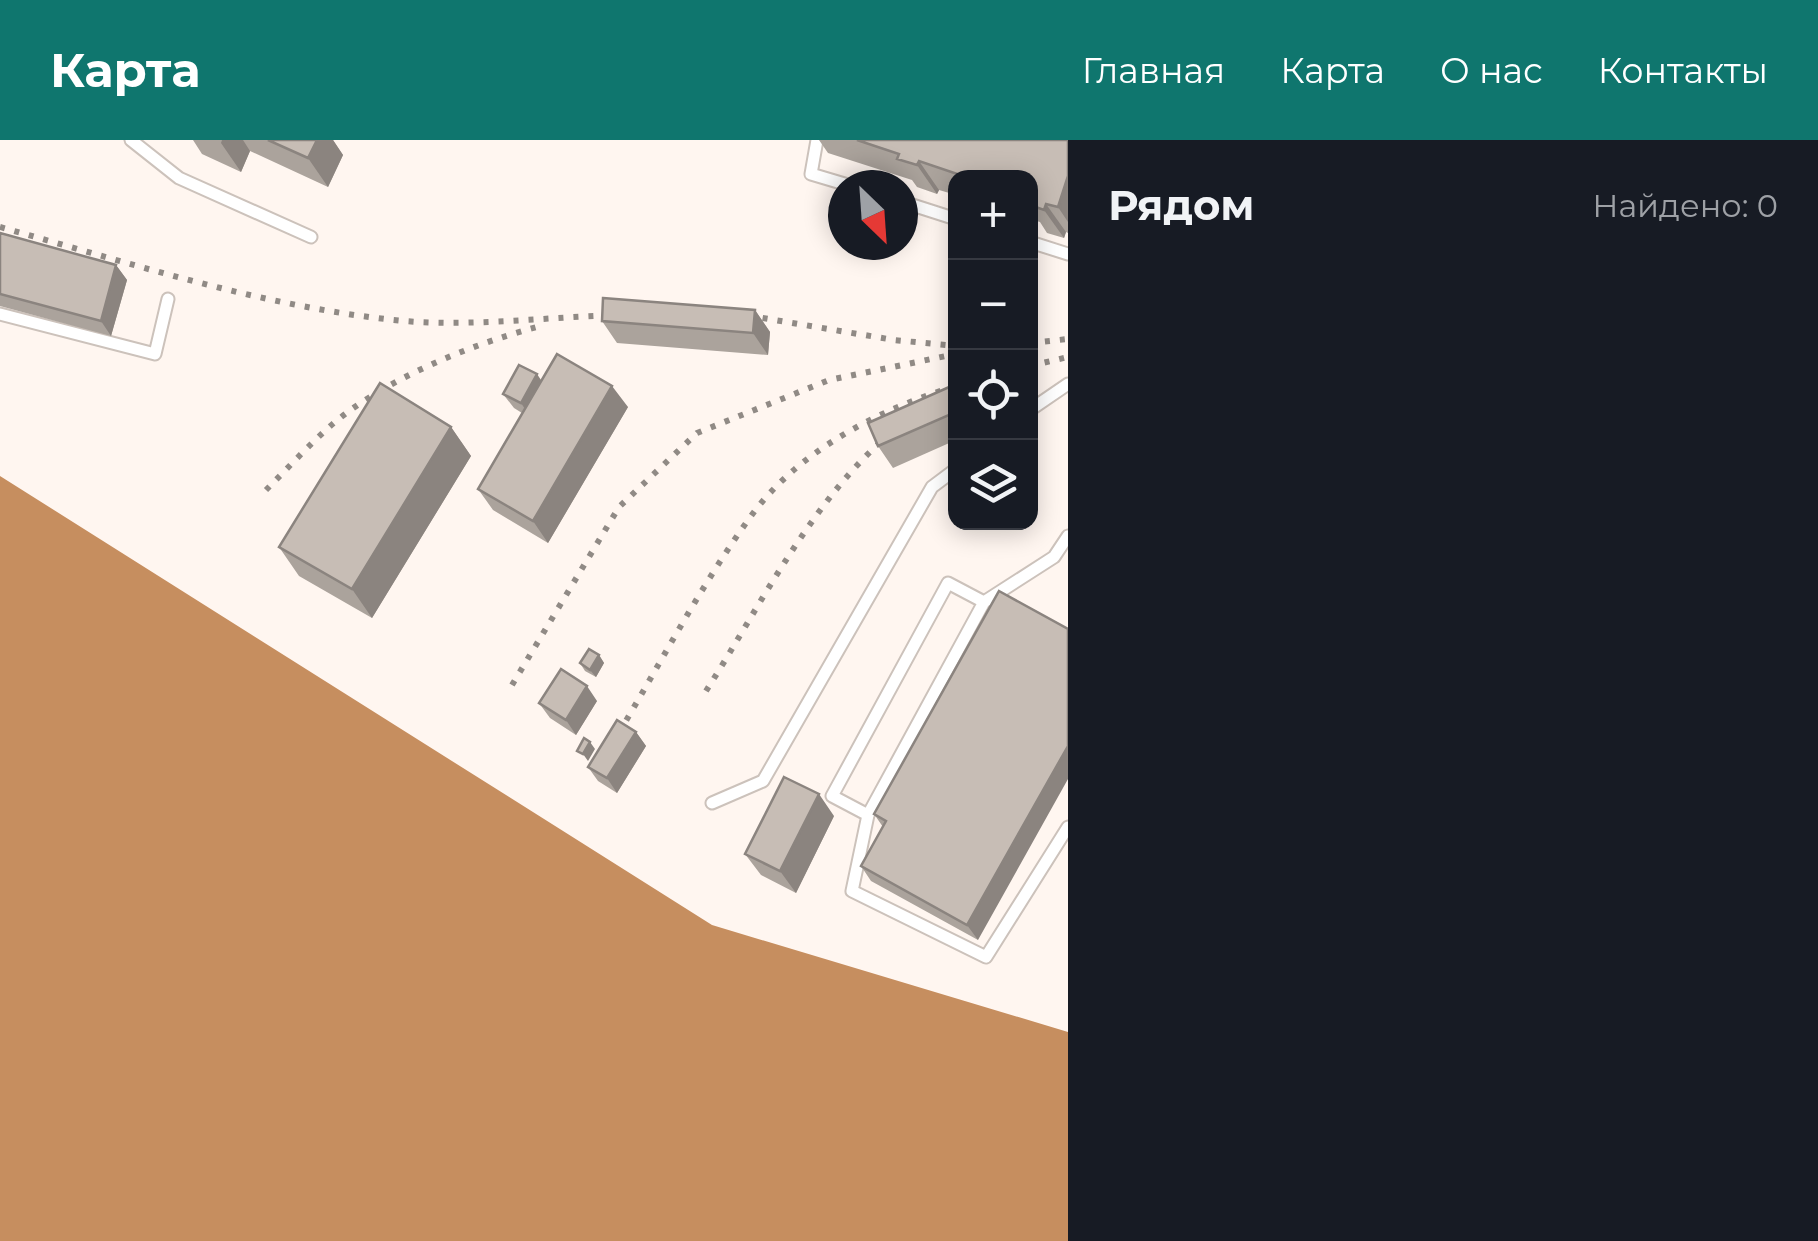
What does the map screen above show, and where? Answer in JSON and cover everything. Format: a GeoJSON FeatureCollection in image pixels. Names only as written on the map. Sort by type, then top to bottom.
{"type":"FeatureCollection","features":[{"type":"Feature","properties":{"kind":"lane"},"geometry":{"type":"LineString","coordinates":[[132,140],[179,178],[312,236]]}},
{"type":"Feature","properties":{"kind":"lane"},"geometry":{"type":"LineString","coordinates":[[817,140],[811,174],[828,179]]}},
{"type":"Feature","properties":{"kind":"lane"},"geometry":{"type":"LineString","coordinates":[[918,207],[948,216]]}},
{"type":"Feature","properties":{"kind":"lane"},"geometry":{"type":"LineString","coordinates":[[1038,245],[1068,254]]}},
{"type":"Feature","properties":{"kind":"lane"},"geometry":{"type":"LineString","coordinates":[[0,314],[155,354],[168,299]]}},
{"type":"Feature","properties":{"kind":"lane"},"geometry":{"type":"LineString","coordinates":[[1038,405],[1068,384]]}},
{"type":"Feature","properties":{"kind":"lane"},"geometry":{"type":"LineString","coordinates":[[712,803],[763,781],[932,488],[948,475]]}},
{"type":"Feature","properties":{"kind":"lane"},"geometry":{"type":"LineString","coordinates":[[1068,536],[1054,557],[984,602],[868,815],[852,891],[986,957],[1068,828]]}},
{"type":"Feature","properties":{"kind":"lane"},"geometry":{"type":"LineString","coordinates":[[868,815],[832,796],[939,599],[948,583],[984,602]]}},
{"type":"Feature","properties":{"kind":"shaded area"},"geometry":{"type":"Polygon","coordinates":[[[0,476],[712,925],[1068,1032],[1068,1241],[0,1241],[0,476]]]}},
{"type":"Feature","properties":{"kind":"building"},"geometry":{"type":"Polygon","coordinates":[[[268,140],[317,140],[308,158],[268,140]]]}},
{"type":"Feature","properties":{"kind":"building"},"geometry":{"type":"Polygon","coordinates":[[[857,140],[1068,140],[1068,176],[1058,207],[1046,204],[1044,210],[1038,208],[1038,170],[948,171],[919,161],[917,165],[897,159],[899,154],[857,140]]]}},
{"type":"Feature","properties":{"kind":"building"},"geometry":{"type":"Polygon","coordinates":[[[0,233],[116,265],[101,321],[0,294],[0,233]]]}},
{"type":"Feature","properties":{"kind":"building"},"geometry":{"type":"Polygon","coordinates":[[[603,298],[755,310],[753,333],[602,321],[603,298]]]}},
{"type":"Feature","properties":{"kind":"building"},"geometry":{"type":"Polygon","coordinates":[[[557,354],[612,386],[533,521],[478,489],[557,354]]]}},
{"type":"Feature","properties":{"kind":"building"},"geometry":{"type":"Polygon","coordinates":[[[519,365],[537,374],[521,403],[503,394],[519,365]]]}},
{"type":"Feature","properties":{"kind":"building"},"geometry":{"type":"Polygon","coordinates":[[[380,383],[451,427],[352,589],[279,547],[380,383]]]}},
{"type":"Feature","properties":{"kind":"building"},"geometry":{"type":"Polygon","coordinates":[[[948,388],[948,415],[878,446],[868,423],[948,388]]]}},
{"type":"Feature","properties":{"kind":"building"},"geometry":{"type":"Polygon","coordinates":[[[999,591],[1068,629],[1068,746],[967,925],[861,866],[886,821],[874,814],[999,591]]]}},
{"type":"Feature","properties":{"kind":"building"},"geometry":{"type":"Polygon","coordinates":[[[589,649],[599,655],[590,670],[580,663],[589,649]]]}},
{"type":"Feature","properties":{"kind":"building"},"geometry":{"type":"Polygon","coordinates":[[[561,669],[587,686],[566,720],[539,703],[561,669]]]}},
{"type":"Feature","properties":{"kind":"building"},"geometry":{"type":"Polygon","coordinates":[[[617,720],[636,732],[607,778],[588,767],[617,720]]]}},
{"type":"Feature","properties":{"kind":"building"},"geometry":{"type":"Polygon","coordinates":[[[584,738],[590,742],[583,754],[577,751],[584,738]]]}},
{"type":"Feature","properties":{"kind":"building"},"geometry":{"type":"Polygon","coordinates":[[[784,777],[819,794],[780,871],[745,854],[784,777]]]}},
{"type":"Feature","properties":{"kind":"railway"},"geometry":{"type":"LineString","coordinates":[[0,227],[239,293],[385,319],[476,322],[628,315]]}},
{"type":"Feature","properties":{"kind":"railway"},"geometry":{"type":"LineString","coordinates":[[733,313],[948,345]]}},
{"type":"Feature","properties":{"kind":"railway"},"geometry":{"type":"LineString","coordinates":[[266,490],[327,429],[373,395],[426,367],[537,327]]}},
{"type":"Feature","properties":{"kind":"railway"},"geometry":{"type":"LineString","coordinates":[[1038,342],[1068,339]]}},
{"type":"Feature","properties":{"kind":"railway"},"geometry":{"type":"LineString","coordinates":[[512,685],[619,507],[697,433],[829,380],[948,356]]}},
{"type":"Feature","properties":{"kind":"railway"},"geometry":{"type":"LineString","coordinates":[[1038,364],[1068,357]]}},
{"type":"Feature","properties":{"kind":"railway"},"geometry":{"type":"LineString","coordinates":[[611,746],[714,572],[770,492],[843,435],[948,388]]}},
{"type":"Feature","properties":{"kind":"railway"},"geometry":{"type":"LineString","coordinates":[[706,691],[817,514],[870,452],[900,426]]}}]}
